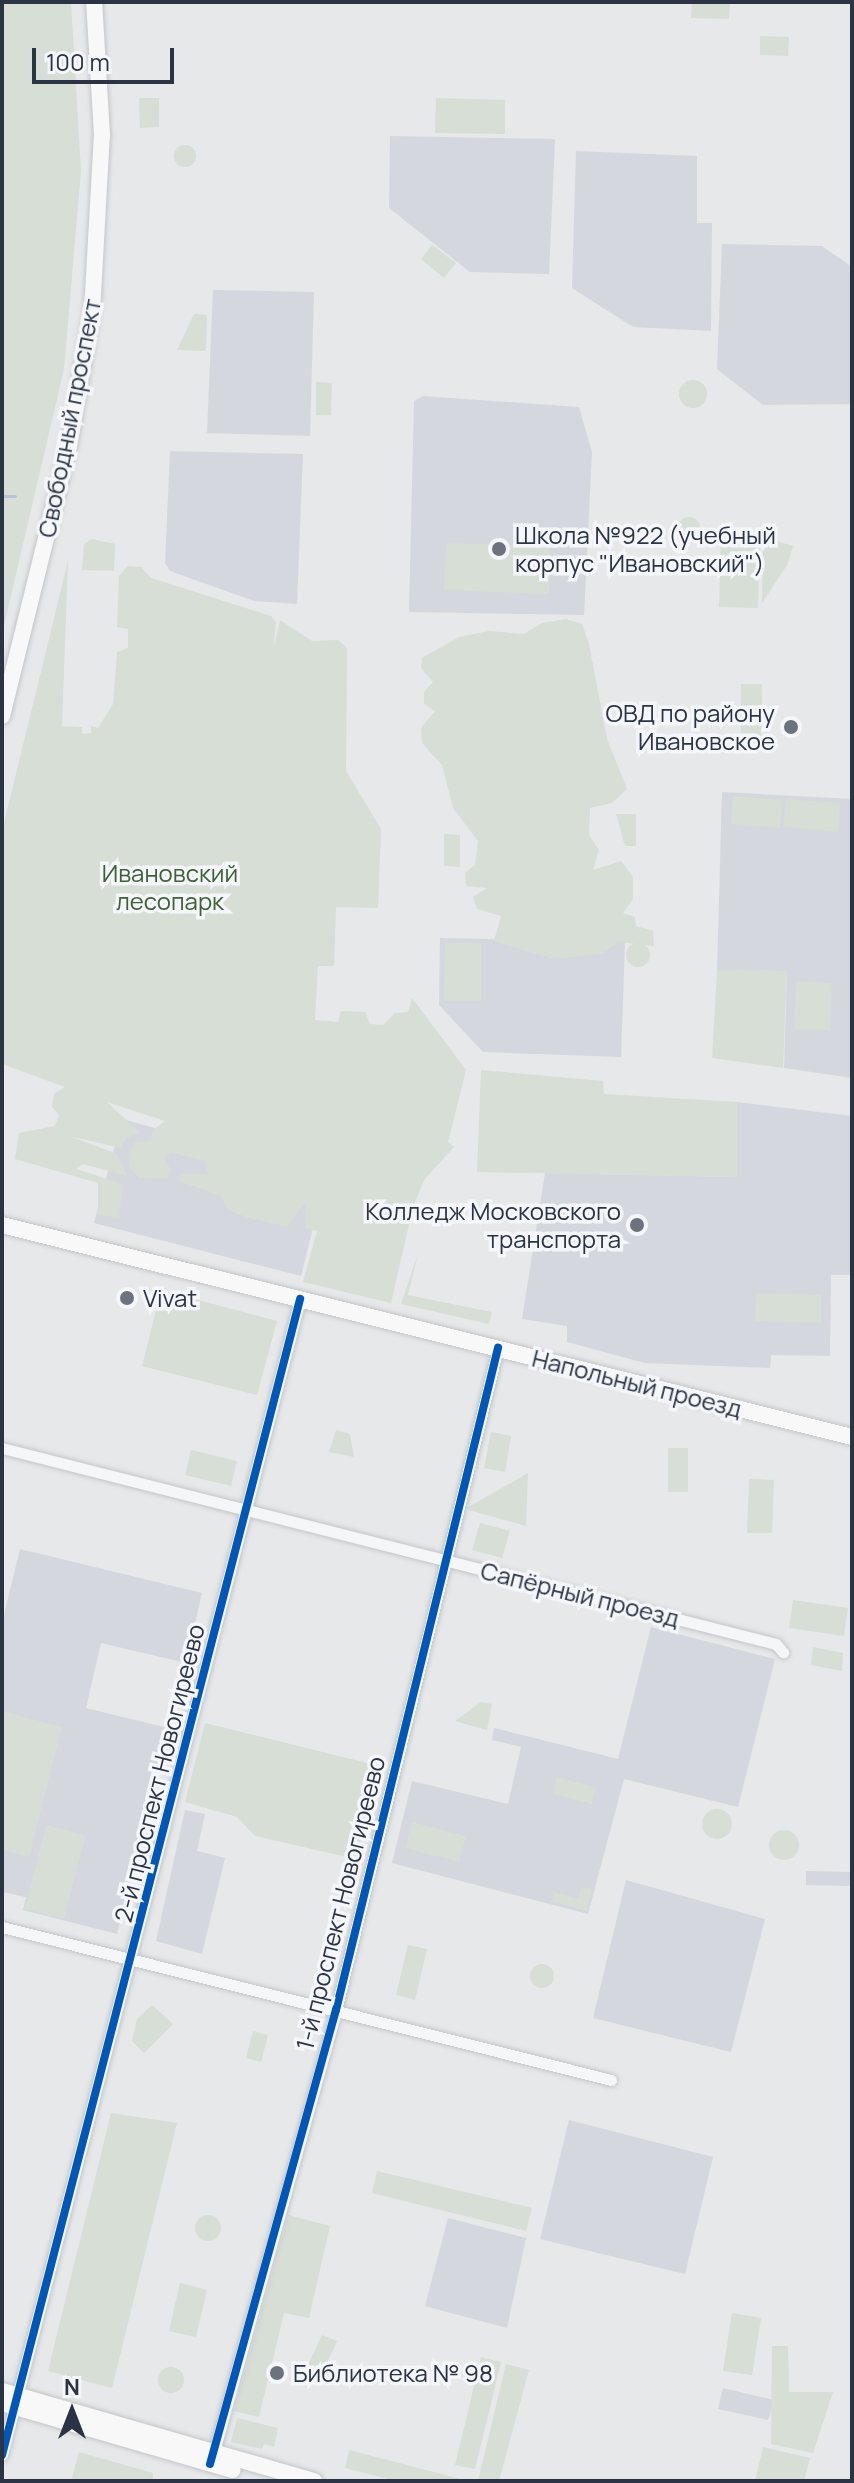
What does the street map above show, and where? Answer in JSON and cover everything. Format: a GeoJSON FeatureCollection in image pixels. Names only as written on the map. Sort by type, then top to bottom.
{"type":"FeatureCollection","features":[{"type":"Feature","properties":{"kind":"main road","name":"Свободный проспект"},"geometry":{"type":"LineString","coordinates":[[2,716],[69,446],[92,312],[102,160],[94,8]]}},
{"type":"Feature","properties":{"kind":"main road","name":"Напольный проезд"},"geometry":{"type":"LineString","coordinates":[[2,1225],[852,1437]]}},
{"type":"Feature","properties":{"kind":"main road"},"geometry":{"type":"LineString","coordinates":[[9,2399],[212,2458],[314,2481]]}},
{"type":"Feature","properties":{"kind":"main road"},"geometry":{"type":"LineString","coordinates":[[212,2458],[273,2481]]}},
{"type":"Feature","properties":{"kind":"street","name":"2-й проспект Новогиреево"},"geometry":{"type":"LineString","coordinates":[[2,2455],[9,2399],[133,1960],[300,1299]]}},
{"type":"Feature","properties":{"kind":"street","name":"1-й проспект Новогиреево"},"geometry":{"type":"LineString","coordinates":[[212,2458],[336,2010],[498,1348]]}},
{"type":"Feature","properties":{"kind":"street","name":"Сапёрный проезд"},"geometry":{"type":"LineString","coordinates":[[2,1448],[776,1644],[783,1652]]}},
{"type":"Feature","properties":{"kind":"street"},"geometry":{"type":"LineString","coordinates":[[2,1927],[611,2080]]}},
{"type":"Feature","properties":{"kind":"shaded area"},"geometry":{"type":"Polygon","coordinates":[[[390,136],[555,139],[549,274],[470,272],[389,208],[390,136]]]}},
{"type":"Feature","properties":{"kind":"shaded area"},"geometry":{"type":"Polygon","coordinates":[[[576,151],[697,156],[697,223],[712,223],[711,331],[633,327],[572,288],[576,151]]]}},
{"type":"Feature","properties":{"kind":"shaded area"},"geometry":{"type":"Polygon","coordinates":[[[722,244],[822,246],[852,267],[852,404],[763,405],[717,369],[722,244]]]}},
{"type":"Feature","properties":{"kind":"shaded area"},"geometry":{"type":"Polygon","coordinates":[[[213,290],[314,292],[310,436],[207,433],[213,290]]]}},
{"type":"Feature","properties":{"kind":"shaded area","name":"Школа №922 (учебный корпус \"Ивановский\")"},"geometry":{"type":"Polygon","coordinates":[[[423,396],[579,407],[592,452],[584,615],[409,612],[414,401],[423,396]]]}},
{"type":"Feature","properties":{"kind":"shaded area"},"geometry":{"type":"Polygon","coordinates":[[[170,451],[303,454],[297,604],[254,601],[170,571],[165,563],[170,451]]]}},
{"type":"Feature","properties":{"kind":"shaded area"},"geometry":{"type":"Polygon","coordinates":[[[722,792],[852,799],[852,1078],[784,1068],[787,971],[717,970],[722,792]]]}},
{"type":"Feature","properties":{"kind":"shaded area"},"geometry":{"type":"Polygon","coordinates":[[[440,938],[625,942],[621,1057],[483,1052],[439,1005],[440,938]]]}},
{"type":"Feature","properties":{"kind":"shaded area","name":"Колледж Московского транспорта"},"geometry":{"type":"Polygon","coordinates":[[[737,1102],[852,1116],[852,1275],[831,1275],[830,1356],[771,1355],[770,1368],[645,1363],[567,1342],[567,1326],[522,1319],[545,1173],[736,1177],[737,1102]]]}},
{"type":"Feature","properties":{"kind":"shaded area"},"geometry":{"type":"Polygon","coordinates":[[[122,1119],[326,1175],[301,1276],[94,1223],[122,1119]]]}},
{"type":"Feature","properties":{"kind":"shaded area"},"geometry":{"type":"Polygon","coordinates":[[[20,1549],[202,1593],[186,1663],[101,1643],[86,1708],[168,1728],[117,1934],[23,1910],[26,1897],[2,1892],[2,1623],[20,1549]]]}},
{"type":"Feature","properties":{"kind":"shaded area"},"geometry":{"type":"Polygon","coordinates":[[[651,1627],[775,1659],[738,1807],[624,1779],[588,1914],[392,1863],[412,1781],[508,1804],[521,1747],[492,1740],[494,1728],[618,1759],[651,1627]]]}},
{"type":"Feature","properties":{"kind":"shaded area"},"geometry":{"type":"Polygon","coordinates":[[[185,1810],[205,1814],[197,1851],[225,1858],[202,1954],[156,1941],[185,1810]]]}},
{"type":"Feature","properties":{"kind":"shaded area"},"geometry":{"type":"Polygon","coordinates":[[[806,1871],[852,1872],[852,1886],[806,1885],[806,1871]]]}},
{"type":"Feature","properties":{"kind":"shaded area"},"geometry":{"type":"Polygon","coordinates":[[[626,1880],[765,1919],[731,2052],[593,2018],[626,1880]]]}},
{"type":"Feature","properties":{"kind":"shaded area"},"geometry":{"type":"Polygon","coordinates":[[[569,2120],[713,2157],[685,2274],[540,2239],[569,2120]]]}},
{"type":"Feature","properties":{"kind":"shaded area"},"geometry":{"type":"Polygon","coordinates":[[[448,2218],[526,2238],[507,2328],[425,2306],[448,2218]]]}},
{"type":"Feature","properties":{"kind":"shaded area"},"geometry":{"type":"Polygon","coordinates":[[[723,2388],[774,2400],[768,2420],[718,2409],[723,2388]]]}},
{"type":"Feature","properties":{"kind":"green space"},"geometry":{"type":"Polygon","coordinates":[[[2,2],[71,2],[81,171],[64,369],[2,634],[2,2]]]}},
{"type":"Feature","properties":{"kind":"green space"},"geometry":{"type":"Polygon","coordinates":[[[692,2],[730,2],[729,19],[691,18],[692,2]]]}},
{"type":"Feature","properties":{"kind":"green space"},"geometry":{"type":"Polygon","coordinates":[[[760,36],[789,37],[788,56],[760,55],[760,36]]]}},
{"type":"Feature","properties":{"kind":"green space"},"geometry":{"type":"Polygon","coordinates":[[[139,98],[159,98],[159,127],[140,128],[139,98]]]}},
{"type":"Feature","properties":{"kind":"green space"},"geometry":{"type":"Polygon","coordinates":[[[436,98],[505,100],[505,134],[435,133],[436,98]]]}},
{"type":"Feature","properties":{"kind":"green space"},"geometry":{"type":"Polygon","coordinates":[[[185,145],[193,148],[196,156],[193,164],[185,167],[177,164],[174,156],[177,148],[185,145]]]}},
{"type":"Feature","properties":{"kind":"green space"},"geometry":{"type":"Polygon","coordinates":[[[432,245],[456,263],[444,278],[421,259],[432,245]]]}},
{"type":"Feature","properties":{"kind":"green space"},"geometry":{"type":"Polygon","coordinates":[[[194,314],[207,315],[206,351],[177,350],[194,314]]]}},
{"type":"Feature","properties":{"kind":"green space"},"geometry":{"type":"Polygon","coordinates":[[[693,380],[703,384],[707,394],[703,404],[693,408],[683,404],[679,394],[683,384],[693,380]]]}},
{"type":"Feature","properties":{"kind":"green space"},"geometry":{"type":"Polygon","coordinates":[[[316,382],[332,383],[331,415],[316,415],[316,382]]]}},
{"type":"Feature","properties":{"kind":"green space"},"geometry":{"type":"Polygon","coordinates":[[[685,517],[693,517],[700,528],[693,539],[685,539],[678,532],[678,524],[685,517]]]}},
{"type":"Feature","properties":{"kind":"green space"},"geometry":{"type":"Polygon","coordinates":[[[721,532],[760,533],[758,608],[719,607],[721,532]]]}},
{"type":"Feature","properties":{"kind":"green space"},"geometry":{"type":"Polygon","coordinates":[[[763,537],[793,546],[787,565],[762,603],[763,537]]]}},
{"type":"Feature","properties":{"kind":"green space"},"geometry":{"type":"Polygon","coordinates":[[[92,539],[115,544],[114,571],[82,570],[84,544],[92,539]]]}},
{"type":"Feature","properties":{"kind":"green space"},"geometry":{"type":"Polygon","coordinates":[[[446,543],[550,546],[549,594],[444,590],[446,543]]]}},
{"type":"Feature","properties":{"kind":"green space","name":"Ивановский лесопарк"},"geometry":{"type":"Polygon","coordinates":[[[68,561],[62,726],[82,727],[82,734],[91,733],[91,726],[98,728],[113,704],[117,652],[128,648],[128,629],[117,627],[119,576],[128,566],[141,567],[151,578],[271,616],[276,622],[274,647],[280,620],[312,641],[338,640],[347,648],[346,771],[381,829],[378,908],[336,907],[334,966],[318,966],[315,1020],[338,1022],[341,1011],[365,1012],[370,1024],[383,1025],[395,1013],[408,1012],[412,998],[466,1070],[448,1142],[454,1147],[424,1180],[413,1207],[391,1303],[303,1282],[317,1231],[305,1228],[306,1202],[287,1227],[246,1217],[227,1209],[221,1196],[179,1181],[181,1174],[208,1174],[205,1161],[172,1153],[164,1158],[171,1170],[167,1179],[139,1178],[130,1168],[128,1154],[135,1142],[151,1141],[153,1130],[165,1121],[107,1102],[139,1132],[126,1138],[121,1148],[69,1136],[115,1153],[122,1163],[127,1176],[83,1164],[76,1169],[123,1184],[119,1218],[98,1215],[98,1183],[15,1159],[19,1133],[55,1126],[59,1115],[52,1107],[54,1094],[65,1087],[2,1064],[2,831],[68,561]]]}},
{"type":"Feature","properties":{"kind":"green space"},"geometry":{"type":"Polygon","coordinates":[[[566,619],[582,624],[589,644],[607,739],[627,789],[612,803],[590,808],[589,835],[599,850],[593,870],[621,861],[633,877],[633,899],[623,913],[635,917],[636,926],[653,931],[654,946],[619,942],[602,954],[553,959],[494,941],[501,916],[477,909],[473,897],[487,888],[466,886],[465,873],[475,865],[478,841],[453,808],[442,765],[422,743],[421,728],[435,711],[424,704],[424,692],[433,682],[421,668],[422,658],[459,637],[489,631],[524,634],[542,623],[566,619]]]}},
{"type":"Feature","properties":{"kind":"green space"},"geometry":{"type":"Polygon","coordinates":[[[741,684],[762,684],[761,743],[741,743],[741,684]]]}},
{"type":"Feature","properties":{"kind":"green space"},"geometry":{"type":"Polygon","coordinates":[[[733,796],[782,800],[780,828],[731,824],[733,796]]]}},
{"type":"Feature","properties":{"kind":"green space"},"geometry":{"type":"Polygon","coordinates":[[[786,799],[840,803],[838,832],[783,827],[786,799]]]}},
{"type":"Feature","properties":{"kind":"green space"},"geometry":{"type":"Polygon","coordinates":[[[616,814],[636,814],[636,846],[625,846],[616,814]]]}},
{"type":"Feature","properties":{"kind":"green space"},"geometry":{"type":"Polygon","coordinates":[[[444,834],[460,835],[460,867],[444,866],[444,834]]]}},
{"type":"Feature","properties":{"kind":"green space"},"geometry":{"type":"Polygon","coordinates":[[[445,943],[481,943],[481,1001],[444,1001],[445,943]]]}},
{"type":"Feature","properties":{"kind":"green space"},"geometry":{"type":"Polygon","coordinates":[[[638,943],[649,950],[650,955],[643,966],[638,967],[627,960],[626,955],[633,944],[638,943]]]}},
{"type":"Feature","properties":{"kind":"green space"},"geometry":{"type":"Polygon","coordinates":[[[717,970],[787,971],[783,1068],[712,1058],[717,970]]]}},
{"type":"Feature","properties":{"kind":"green space"},"geometry":{"type":"Polygon","coordinates":[[[796,981],[832,983],[830,1031],[794,1030],[796,981]]]}},
{"type":"Feature","properties":{"kind":"green space"},"geometry":{"type":"Polygon","coordinates":[[[481,1070],[603,1081],[604,1094],[737,1102],[737,1177],[477,1172],[481,1070]]]}},
{"type":"Feature","properties":{"kind":"green space"},"geometry":{"type":"Polygon","coordinates":[[[418,1254],[408,1295],[492,1312],[489,1324],[401,1304],[418,1254]]]}},
{"type":"Feature","properties":{"kind":"green space"},"geometry":{"type":"Polygon","coordinates":[[[161,1290],[277,1321],[257,1395],[142,1366],[161,1290]]]}},
{"type":"Feature","properties":{"kind":"green space"},"geometry":{"type":"Polygon","coordinates":[[[756,1293],[821,1295],[821,1323],[755,1321],[756,1293]]]}},
{"type":"Feature","properties":{"kind":"green space"},"geometry":{"type":"Polygon","coordinates":[[[336,1430],[350,1434],[354,1457],[329,1452],[336,1430]]]}},
{"type":"Feature","properties":{"kind":"green space"},"geometry":{"type":"Polygon","coordinates":[[[491,1432],[511,1436],[505,1472],[484,1468],[491,1432]]]}},
{"type":"Feature","properties":{"kind":"green space"},"geometry":{"type":"Polygon","coordinates":[[[668,1448],[688,1448],[688,1492],[668,1492],[668,1448]]]}},
{"type":"Feature","properties":{"kind":"green space"},"geometry":{"type":"Polygon","coordinates":[[[191,1450],[237,1461],[231,1486],[185,1475],[191,1450]]]}},
{"type":"Feature","properties":{"kind":"green space"},"geometry":{"type":"Polygon","coordinates":[[[528,1473],[526,1526],[465,1509],[528,1473]]]}},
{"type":"Feature","properties":{"kind":"green space"},"geometry":{"type":"Polygon","coordinates":[[[749,1479],[774,1480],[772,1533],[747,1533],[749,1479]]]}},
{"type":"Feature","properties":{"kind":"green space"},"geometry":{"type":"Polygon","coordinates":[[[480,1523],[510,1531],[502,1558],[472,1550],[480,1523]]]}},
{"type":"Feature","properties":{"kind":"green space"},"geometry":{"type":"Polygon","coordinates":[[[793,1600],[848,1608],[844,1636],[789,1628],[793,1600]]]}},
{"type":"Feature","properties":{"kind":"green space"},"geometry":{"type":"Polygon","coordinates":[[[813,1647],[843,1653],[842,1671],[811,1665],[813,1647]]]}},
{"type":"Feature","properties":{"kind":"green space"},"geometry":{"type":"Polygon","coordinates":[[[481,1702],[492,1704],[487,1730],[455,1721],[481,1702]]]}},
{"type":"Feature","properties":{"kind":"green space"},"geometry":{"type":"Polygon","coordinates":[[[2,1711],[62,1727],[29,1857],[2,1850],[2,1711]]]}},
{"type":"Feature","properties":{"kind":"green space"},"geometry":{"type":"Polygon","coordinates":[[[205,1723],[379,1766],[356,1859],[255,1836],[237,1817],[185,1802],[205,1723]]]}},
{"type":"Feature","properties":{"kind":"green space"},"geometry":{"type":"Polygon","coordinates":[[[557,1777],[596,1788],[592,1804],[553,1794],[557,1777]]]}},
{"type":"Feature","properties":{"kind":"green space"},"geometry":{"type":"Polygon","coordinates":[[[717,1809],[728,1813],[732,1824],[728,1835],[717,1839],[706,1835],[702,1824],[706,1813],[717,1809]]]}},
{"type":"Feature","properties":{"kind":"green space"},"geometry":{"type":"Polygon","coordinates":[[[412,1822],[466,1836],[459,1862],[405,1848],[412,1822]]]}},
{"type":"Feature","properties":{"kind":"green space"},"geometry":{"type":"Polygon","coordinates":[[[46,1825],[86,1835],[64,1919],[25,1909],[46,1825]]]}},
{"type":"Feature","properties":{"kind":"green space"},"geometry":{"type":"Polygon","coordinates":[[[784,1830],[795,1834],[799,1845],[795,1856],[784,1860],[773,1856],[769,1845],[773,1834],[784,1830]]]}},
{"type":"Feature","properties":{"kind":"green space"},"geometry":{"type":"Polygon","coordinates":[[[581,1887],[592,1889],[587,1911],[552,1902],[553,1892],[578,1898],[581,1887]]]}},
{"type":"Feature","properties":{"kind":"green space"},"geometry":{"type":"Polygon","coordinates":[[[408,1945],[427,1949],[415,2000],[396,1995],[408,1945]]]}},
{"type":"Feature","properties":{"kind":"green space"},"geometry":{"type":"Polygon","coordinates":[[[542,1964],[551,1967],[554,1976],[551,1985],[542,1988],[533,1985],[530,1976],[533,1967],[542,1964]]]}},
{"type":"Feature","properties":{"kind":"green space"},"geometry":{"type":"Polygon","coordinates":[[[152,2005],[173,2024],[144,2053],[132,2041],[137,2019],[152,2005]]]}},
{"type":"Feature","properties":{"kind":"green space"},"geometry":{"type":"Polygon","coordinates":[[[253,2031],[268,2035],[261,2062],[246,2058],[253,2031]]]}},
{"type":"Feature","properties":{"kind":"green space"},"geometry":{"type":"Polygon","coordinates":[[[111,2113],[177,2123],[112,2388],[48,2371],[111,2113]]]}},
{"type":"Feature","properties":{"kind":"green space"},"geometry":{"type":"Polygon","coordinates":[[[377,2171],[532,2208],[526,2231],[372,2193],[377,2171]]]}},
{"type":"Feature","properties":{"kind":"green space"},"geometry":{"type":"Polygon","coordinates":[[[208,2215],[218,2218],[221,2228],[218,2238],[208,2241],[198,2238],[195,2228],[198,2218],[208,2215]]]}},
{"type":"Feature","properties":{"kind":"green space"},"geometry":{"type":"Polygon","coordinates":[[[288,2215],[330,2226],[309,2318],[284,2313],[259,2417],[234,2411],[288,2215]]]}},
{"type":"Feature","properties":{"kind":"green space"},"geometry":{"type":"Polygon","coordinates":[[[180,2283],[207,2290],[196,2337],[169,2331],[180,2283]]]}},
{"type":"Feature","properties":{"kind":"green space"},"geometry":{"type":"Polygon","coordinates":[[[732,2313],[761,2318],[752,2375],[723,2371],[732,2313]]]}},
{"type":"Feature","properties":{"kind":"green space"},"geometry":{"type":"Polygon","coordinates":[[[322,2335],[337,2341],[323,2372],[308,2365],[322,2335]]]}},
{"type":"Feature","properties":{"kind":"green space"},"geometry":{"type":"Polygon","coordinates":[[[772,2346],[788,2346],[789,2392],[833,2392],[813,2453],[771,2444],[772,2346]]]}},
{"type":"Feature","properties":{"kind":"green space"},"geometry":{"type":"Polygon","coordinates":[[[481,2357],[501,2362],[475,2469],[455,2465],[481,2357]]]}},
{"type":"Feature","properties":{"kind":"green space"},"geometry":{"type":"Polygon","coordinates":[[[506,2364],[529,2370],[499,2481],[478,2481],[506,2364]]]}},
{"type":"Feature","properties":{"kind":"green space"},"geometry":{"type":"Polygon","coordinates":[[[171,2367],[180,2371],[184,2380],[180,2389],[171,2393],[162,2389],[158,2380],[162,2371],[171,2367]]]}},
{"type":"Feature","properties":{"kind":"green space"},"geometry":{"type":"Polygon","coordinates":[[[237,2418],[278,2428],[274,2447],[264,2444],[262,2449],[231,2442],[237,2418]]]}},
{"type":"Feature","properties":{"kind":"green space"},"geometry":{"type":"Polygon","coordinates":[[[763,2447],[810,2458],[804,2481],[755,2481],[763,2447]]]}},
{"type":"Feature","properties":{"kind":"green space"},"geometry":{"type":"Polygon","coordinates":[[[349,2450],[468,2481],[396,2481],[345,2468],[349,2450]]]}},
{"type":"Feature","properties":{"kind":"green space"},"geometry":{"type":"Polygon","coordinates":[[[79,2452],[153,2473],[153,2481],[71,2481],[79,2452]]]}},
{"type":"Feature","properties":{"kind":"waterway"},"geometry":{"type":"LineString","coordinates":[[2,496],[15,496]]}},
{"type":"Feature","properties":{"kind":"cycle path"},"geometry":{"type":"LineString","coordinates":[[2,2455],[300,1299]]}},
{"type":"Feature","properties":{"kind":"cycle path"},"geometry":{"type":"LineString","coordinates":[[210,2464],[336,2010],[498,1348]]}},
{"type":"Feature","properties":{"kind":"place","name":"Школа №922 (учебный корпус \"Ивановский\")"},"geometry":{"type":"Point","coordinates":[499,549]}},
{"type":"Feature","properties":{"kind":"place","name":"ОВД по району Ивановское"},"geometry":{"type":"Point","coordinates":[791,727]}},
{"type":"Feature","properties":{"kind":"place","name":"Колледж Московского транспорта"},"geometry":{"type":"Point","coordinates":[637,1225]}},
{"type":"Feature","properties":{"kind":"place","name":"Vivat"},"geometry":{"type":"Point","coordinates":[127,1298]}},
{"type":"Feature","properties":{"kind":"place","name":"Библиотека № 98"},"geometry":{"type":"Point","coordinates":[277,2373]}}]}
